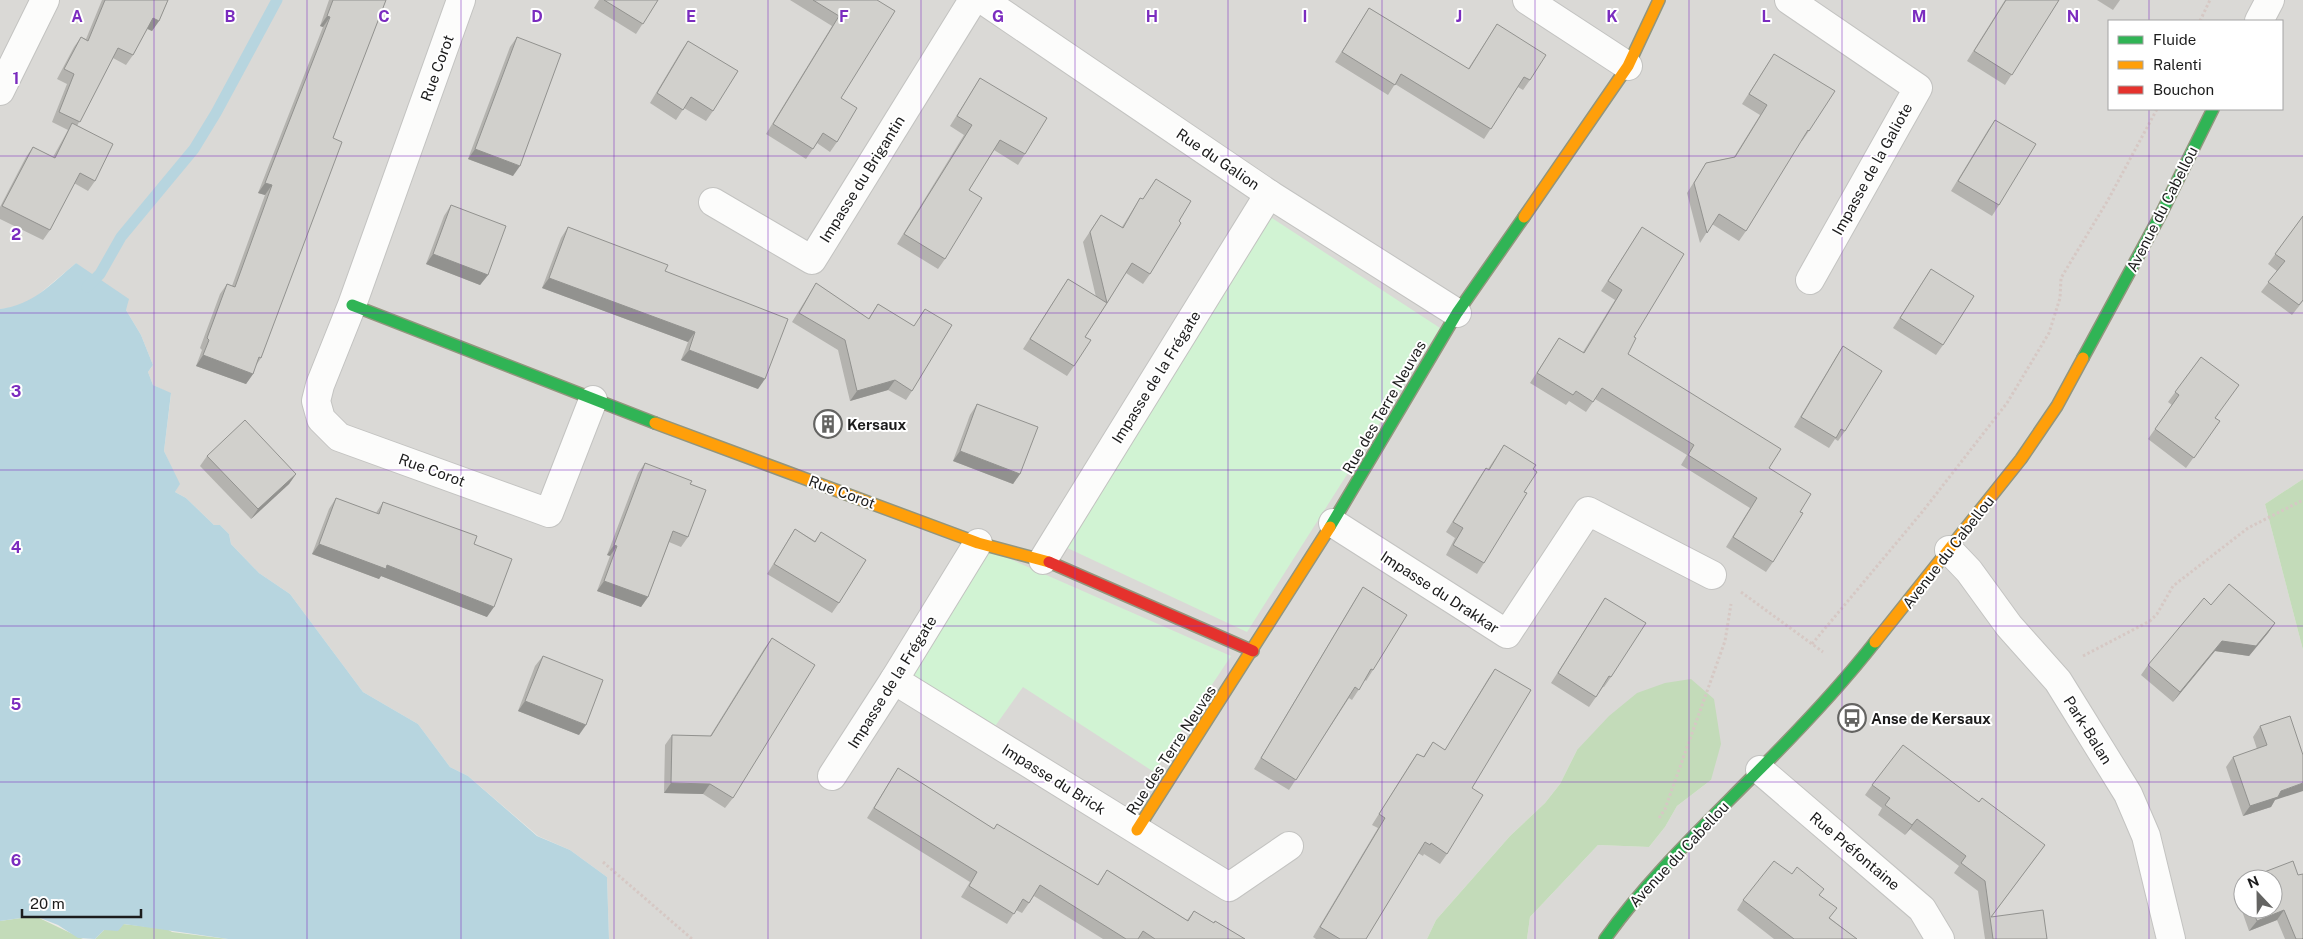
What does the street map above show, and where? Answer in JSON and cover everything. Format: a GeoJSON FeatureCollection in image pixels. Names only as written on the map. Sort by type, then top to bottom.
{"type":"FeatureCollection","features":[{"type":"Feature","properties":{"kind":"street"},"geometry":{"type":"LineString","coordinates":[[0,91],[44,0]]}},
{"type":"Feature","properties":{"kind":"street","name":"Rue Corot"},"geometry":{"type":"LineString","coordinates":[[461,0],[352,305],[320,385],[316,401],[321,419],[339,437],[549,513],[593,400]]}},
{"type":"Feature","properties":{"kind":"street","name":"Impasse du Brigantin"},"geometry":{"type":"LineString","coordinates":[[713,202],[812,260],[973,0]]}},
{"type":"Feature","properties":{"kind":"street"},"geometry":{"type":"LineString","coordinates":[[1527,0],[1628,66]]}},
{"type":"Feature","properties":{"kind":"street","name":"Rue des Terre Neuvas"},"geometry":{"type":"LineString","coordinates":[[1137,830],[1334,523],[1457,313],[1628,66],[1659,0]]}},
{"type":"Feature","properties":{"kind":"street","name":"Impasse de la Galiote"},"geometry":{"type":"LineString","coordinates":[[1789,0],[1918,88],[1810,280]]}},
{"type":"Feature","properties":{"kind":"street"},"geometry":{"type":"LineString","coordinates":[[2260,20],[2270,0]]}},
{"type":"Feature","properties":{"kind":"street","name":"Rue du Galion"},"geometry":{"type":"LineString","coordinates":[[999,4],[1269,194],[1457,313]]}},
{"type":"Feature","properties":{"kind":"street","name":"Avenue du Cabellou"},"geometry":{"type":"LineString","coordinates":[[1605,939],[1617,922],[1689,840],[1760,770],[1852,673],[2021,459],[2057,406],[2161,214],[2213,110]]}},
{"type":"Feature","properties":{"kind":"street","name":"Impasse de la Frégate"},"geometry":{"type":"LineString","coordinates":[[1043,560],[1269,194]]}},
{"type":"Feature","properties":{"kind":"street","name":"Rue Corot"},"geometry":{"type":"LineString","coordinates":[[352,305],[593,400],[978,543]]}},
{"type":"Feature","properties":{"kind":"street","name":"Impasse du Drakkar"},"geometry":{"type":"LineString","coordinates":[[1334,523],[1507,634],[1588,511],[1722,581]]}},
{"type":"Feature","properties":{"kind":"street"},"geometry":{"type":"LineString","coordinates":[[978,543],[1043,560],[1253,651]]}},
{"type":"Feature","properties":{"kind":"street","name":"Impasse de la Frégate"},"geometry":{"type":"LineString","coordinates":[[832,776],[894,680],[978,543]]}},
{"type":"Feature","properties":{"kind":"street","name":"Park-Balan"},"geometry":{"type":"LineString","coordinates":[[1949,550],[1969,571],[2009,626],[2058,681],[2128,794],[2146,836],[2171,939]]}},
{"type":"Feature","properties":{"kind":"street","name":"Impasse du Brick"},"geometry":{"type":"LineString","coordinates":[[894,680],[1229,887],[1289,846]]}},
{"type":"Feature","properties":{"kind":"street","name":"Rue Préfontaine"},"geometry":{"type":"LineString","coordinates":[[1760,770],[1922,908],[1940,939]]}},
{"type":"Feature","properties":{"kind":"path"},"geometry":{"type":"LineString","coordinates":[[2200,20],[2210,0]]}},
{"type":"Feature","properties":{"kind":"path"},"geometry":{"type":"LineString","coordinates":[[1812,644],[1923,511],[2006,403],[2049,333],[2060,298],[2061,278],[2108,200],[2156,110]]}},
{"type":"Feature","properties":{"kind":"path"},"geometry":{"type":"LineString","coordinates":[[2058,681],[2072,664],[2087,652],[2134,631],[2150,621],[2157,614],[2173,586],[2248,528],[2303,500]]}},
{"type":"Feature","properties":{"kind":"path"},"geometry":{"type":"LineString","coordinates":[[1722,581],[1852,673]]}},
{"type":"Feature","properties":{"kind":"path"},"geometry":{"type":"LineString","coordinates":[[1654,825],[1665,810],[1725,641],[1722,581]]}},
{"type":"Feature","properties":{"kind":"path"},"geometry":{"type":"LineString","coordinates":[[602,862],[692,939]]}},
{"type":"Feature","properties":{"kind":"shaded area"},"geometry":{"type":"Polygon","coordinates":[[[0,0],[2303,0],[2303,479],[2265,504],[2303,650],[2303,939],[1527,939],[1530,917],[1598,845],[1649,847],[1665,827],[1677,806],[1711,780],[1577,750],[1560,784],[1545,803],[1510,836],[1436,920],[1427,939],[609,939],[607,877],[570,850],[538,836],[468,776],[450,767],[418,724],[363,692],[290,594],[259,573],[231,544],[229,534],[220,525],[214,525],[186,498],[175,492],[179,484],[164,451],[171,394],[153,385],[148,372],[153,365],[141,335],[126,310],[76,263],[32,300],[17,307],[0,309],[0,0]]]}},
{"type":"Feature","properties":{"kind":"green space"},"geometry":{"type":"Polygon","coordinates":[[[1269,216],[1440,328],[1247,632],[1061,545],[1269,216]]]}},
{"type":"Feature","properties":{"kind":"green space"},"geometry":{"type":"Polygon","coordinates":[[[2303,479],[2303,650],[2265,504],[2303,479]]]}},
{"type":"Feature","properties":{"kind":"green space"},"geometry":{"type":"Polygon","coordinates":[[[987,549],[1231,656],[1154,772],[1023,687],[993,729],[906,680],[987,549]]]}},
{"type":"Feature","properties":{"kind":"green space"},"geometry":{"type":"Polygon","coordinates":[[[1691,679],[1714,699],[1721,744],[1711,780],[1677,806],[1665,827],[1649,847],[1598,845],[1530,917],[1527,939],[1427,939],[1436,920],[1510,836],[1545,803],[1560,784],[1577,750],[1609,716],[1637,693],[1665,683],[1691,679]]]}},
{"type":"Feature","properties":{"kind":"green space"},"geometry":{"type":"Polygon","coordinates":[[[35,916],[83,939],[0,939],[0,921],[35,916]]]}},
{"type":"Feature","properties":{"kind":"green space"},"geometry":{"type":"Polygon","coordinates":[[[123,924],[228,939],[95,939],[104,930],[118,930],[123,924]]]}},
{"type":"Feature","properties":{"kind":"water"},"geometry":{"type":"Polygon","coordinates":[[[76,263],[129,299],[126,310],[141,335],[153,365],[148,372],[153,385],[171,393],[164,451],[180,484],[175,492],[186,498],[214,525],[220,525],[229,534],[231,544],[259,573],[290,594],[363,692],[418,724],[450,767],[468,776],[537,836],[570,850],[607,877],[609,939],[228,939],[124,924],[118,931],[104,930],[95,939],[78,938],[58,925],[35,916],[0,921],[0,309],[12,307],[32,298],[50,286],[76,263]]]}},
{"type":"Feature","properties":{"kind":"building"},"geometry":{"type":"Polygon","coordinates":[[[105,0],[168,0],[159,21],[153,18],[133,55],[118,48],[80,122],[59,112],[74,74],[64,69],[81,37],[88,41],[105,0]]]}},
{"type":"Feature","properties":{"kind":"building"},"geometry":{"type":"Polygon","coordinates":[[[333,0],[386,0],[333,138],[342,142],[261,358],[259,357],[253,374],[203,355],[209,340],[207,338],[227,284],[235,287],[272,185],[265,183],[330,17],[327,16],[333,0]]]}},
{"type":"Feature","properties":{"kind":"building"},"geometry":{"type":"Polygon","coordinates":[[[604,0],[658,0],[643,24],[604,0]]]}},
{"type":"Feature","properties":{"kind":"building"},"geometry":{"type":"Polygon","coordinates":[[[813,0],[877,0],[895,11],[841,98],[857,108],[837,142],[823,133],[813,149],[773,124],[839,16],[813,0]]]}},
{"type":"Feature","properties":{"kind":"building"},"geometry":{"type":"Polygon","coordinates":[[[2006,0],[2059,0],[2012,75],[1974,51],[2006,0]]]}},
{"type":"Feature","properties":{"kind":"building"},"geometry":{"type":"Polygon","coordinates":[[[1369,8],[1469,69],[1497,24],[1546,55],[1530,80],[1524,77],[1491,129],[1401,74],[1395,85],[1342,52],[1369,8]]]}},
{"type":"Feature","properties":{"kind":"building"},"geometry":{"type":"Polygon","coordinates":[[[517,37],[561,54],[520,166],[475,149],[517,37]]]}},
{"type":"Feature","properties":{"kind":"building"},"geometry":{"type":"Polygon","coordinates":[[[688,41],[738,71],[713,111],[691,97],[683,110],[657,93],[688,41]]]}},
{"type":"Feature","properties":{"kind":"building"},"geometry":{"type":"Polygon","coordinates":[[[1774,54],[1835,91],[1808,130],[1746,231],[1719,214],[1707,233],[1694,183],[1706,163],[1735,157],[1767,105],[1749,94],[1774,54]]]}},
{"type":"Feature","properties":{"kind":"building"},"geometry":{"type":"Polygon","coordinates":[[[980,78],[1047,118],[1025,154],[1000,140],[969,190],[982,198],[945,259],[904,234],[972,125],[957,116],[980,78]]]}},
{"type":"Feature","properties":{"kind":"building"},"geometry":{"type":"Polygon","coordinates":[[[1995,120],[2036,144],[1999,205],[1958,181],[1995,120]]]}},
{"type":"Feature","properties":{"kind":"building"},"geometry":{"type":"Polygon","coordinates":[[[72,123],[113,144],[95,181],[80,173],[50,230],[2,206],[33,147],[55,158],[72,123]]]}},
{"type":"Feature","properties":{"kind":"building"},"geometry":{"type":"Polygon","coordinates":[[[1156,179],[1191,201],[1179,221],[1181,223],[1150,274],[1132,263],[1107,303],[1090,232],[1101,215],[1123,228],[1140,198],[1143,199],[1156,179]]]}},
{"type":"Feature","properties":{"kind":"building"},"geometry":{"type":"Polygon","coordinates":[[[451,205],[506,226],[488,275],[433,254],[451,205]]]}},
{"type":"Feature","properties":{"kind":"building"},"geometry":{"type":"Polygon","coordinates":[[[2303,216],[2303,300],[2299,305],[2268,282],[2285,261],[2275,254],[2303,216]]]}},
{"type":"Feature","properties":{"kind":"building"},"geometry":{"type":"Polygon","coordinates":[[[568,227],[668,265],[665,271],[788,319],[765,379],[689,350],[695,332],[549,278],[568,227]]]}},
{"type":"Feature","properties":{"kind":"building"},"geometry":{"type":"Polygon","coordinates":[[[1642,227],[1684,254],[1634,337],[1636,338],[1628,354],[1781,449],[1769,468],[1811,494],[1800,512],[1803,513],[1773,562],[1733,537],[1757,498],[1688,455],[1694,445],[1602,388],[1593,402],[1576,391],[1573,395],[1537,373],[1559,338],[1584,353],[1622,290],[1608,281],[1642,227]]]}},
{"type":"Feature","properties":{"kind":"building"},"geometry":{"type":"Polygon","coordinates":[[[1931,269],[1974,296],[1943,345],[1900,318],[1931,269]]]}},
{"type":"Feature","properties":{"kind":"building"},"geometry":{"type":"Polygon","coordinates":[[[1068,279],[1107,303],[1085,337],[1091,340],[1074,366],[1030,339],[1068,279]]]}},
{"type":"Feature","properties":{"kind":"building"},"geometry":{"type":"Polygon","coordinates":[[[816,283],[869,319],[878,304],[914,326],[925,309],[952,325],[912,391],[895,380],[857,391],[845,340],[799,313],[816,283]]]}},
{"type":"Feature","properties":{"kind":"building"},"geometry":{"type":"Polygon","coordinates":[[[1843,346],[1882,371],[1845,431],[1841,429],[1836,438],[1801,417],[1843,346]]]}},
{"type":"Feature","properties":{"kind":"building"},"geometry":{"type":"Polygon","coordinates":[[[2201,357],[2239,385],[2215,418],[2220,421],[2194,458],[2155,429],[2179,395],[2175,392],[2201,357]]]}},
{"type":"Feature","properties":{"kind":"building"},"geometry":{"type":"Polygon","coordinates":[[[977,404],[1038,427],[1020,474],[960,451],[977,404]]]}},
{"type":"Feature","properties":{"kind":"building"},"geometry":{"type":"Polygon","coordinates":[[[245,420],[296,474],[258,509],[207,456],[245,420]]]}},
{"type":"Feature","properties":{"kind":"building"},"geometry":{"type":"Polygon","coordinates":[[[1504,445],[1536,465],[1533,469],[1537,472],[1524,492],[1527,493],[1484,563],[1453,545],[1463,528],[1453,522],[1486,468],[1489,470],[1504,445]]]}},
{"type":"Feature","properties":{"kind":"building"},"geometry":{"type":"Polygon","coordinates":[[[645,463],[692,481],[690,484],[706,490],[688,537],[673,531],[648,597],[604,581],[617,546],[614,545],[645,463]]]}},
{"type":"Feature","properties":{"kind":"building"},"geometry":{"type":"Polygon","coordinates":[[[336,498],[379,514],[383,502],[477,536],[474,544],[512,559],[494,607],[387,565],[386,569],[319,544],[336,498]]]}},
{"type":"Feature","properties":{"kind":"building"},"geometry":{"type":"Polygon","coordinates":[[[795,529],[815,542],[821,532],[866,560],[839,603],[774,564],[795,529]]]}},
{"type":"Feature","properties":{"kind":"building"},"geometry":{"type":"Polygon","coordinates":[[[2229,584],[2275,623],[2256,646],[2222,641],[2180,692],[2148,665],[2204,598],[2211,605],[2229,584]]]}},
{"type":"Feature","properties":{"kind":"building"},"geometry":{"type":"Polygon","coordinates":[[[1363,587],[1407,615],[1359,690],[1355,687],[1296,780],[1261,758],[1363,587]]]}},
{"type":"Feature","properties":{"kind":"building"},"geometry":{"type":"Polygon","coordinates":[[[1605,598],[1646,623],[1596,697],[1558,673],[1605,598]]]}},
{"type":"Feature","properties":{"kind":"building"},"geometry":{"type":"Polygon","coordinates":[[[772,638],[815,665],[733,798],[710,784],[671,783],[672,735],[711,736],[772,638]]]}},
{"type":"Feature","properties":{"kind":"building"},"geometry":{"type":"Polygon","coordinates":[[[543,656],[603,680],[586,725],[525,701],[543,656]]]}},
{"type":"Feature","properties":{"kind":"building"},"geometry":{"type":"Polygon","coordinates":[[[1495,669],[1531,690],[1472,788],[1483,795],[1447,854],[1431,843],[1430,845],[1425,842],[1366,939],[1340,939],[1320,927],[1385,818],[1379,814],[1417,754],[1424,757],[1433,742],[1445,750],[1495,669]]]}},
{"type":"Feature","properties":{"kind":"building"},"geometry":{"type":"Polygon","coordinates":[[[2290,716],[2303,755],[2303,783],[2281,791],[2278,797],[2250,806],[2233,757],[2267,745],[2260,726],[2290,716]]]}},
{"type":"Feature","properties":{"kind":"building"},"geometry":{"type":"Polygon","coordinates":[[[1903,745],[1979,802],[1982,798],[2045,845],[1991,917],[2043,910],[2047,939],[1993,939],[1985,881],[1961,863],[1966,856],[1917,819],[1912,825],[1885,805],[1890,798],[1872,785],[1903,745]]]}},
{"type":"Feature","properties":{"kind":"building"},"geometry":{"type":"Polygon","coordinates":[[[898,768],[994,829],[997,824],[1098,885],[1107,870],[1188,921],[1194,911],[1245,939],[1155,939],[1143,931],[1138,939],[1126,939],[1040,885],[1029,903],[1023,899],[1014,914],[969,886],[977,872],[874,808],[898,768]]]}},
{"type":"Feature","properties":{"kind":"building"},"geometry":{"type":"Polygon","coordinates":[[[1774,861],[1792,874],[1797,867],[1824,889],[1819,895],[1837,908],[1829,918],[1857,939],[1794,939],[1743,900],[1774,861]]]}},
{"type":"Feature","properties":{"kind":"building"},"geometry":{"type":"Polygon","coordinates":[[[2293,861],[2298,875],[2303,874],[2302,939],[2296,939],[2283,910],[2283,869],[2272,869],[2293,861]]]}},
{"type":"Feature","properties":{"kind":"waterway"},"geometry":{"type":"LineString","coordinates":[[87,287],[100,274],[121,237],[194,149],[216,113],[277,0]]}},
{"type":"Feature","properties":{"kind":"traffic: fast"},"geometry":{"type":"LineString","coordinates":[[2083,358],[2161,214],[2213,110]]}},
{"type":"Feature","properties":{"kind":"traffic: fast"},"geometry":{"type":"LineString","coordinates":[[1330,527],[1457,313],[1524,217]]}},
{"type":"Feature","properties":{"kind":"traffic: fast"},"geometry":{"type":"LineString","coordinates":[[352,305],[655,423]]}},
{"type":"Feature","properties":{"kind":"traffic: fast"},"geometry":{"type":"LineString","coordinates":[[1605,939],[1659,873],[1804,724],[1875,642]]}},
{"type":"Feature","properties":{"kind":"traffic: slow"},"geometry":{"type":"LineString","coordinates":[[1524,217],[1628,66],[1659,0]]}},
{"type":"Feature","properties":{"kind":"traffic: slow"},"geometry":{"type":"LineString","coordinates":[[1875,642],[2021,459],[2057,406],[2083,358]]}},
{"type":"Feature","properties":{"kind":"traffic: slow"},"geometry":{"type":"LineString","coordinates":[[655,423],[978,543],[1049,562]]}},
{"type":"Feature","properties":{"kind":"traffic: slow"},"geometry":{"type":"LineString","coordinates":[[1137,830],[1330,527]]}},
{"type":"Feature","properties":{"kind":"traffic: jam"},"geometry":{"type":"LineString","coordinates":[[1049,562],[1253,651]]}},
{"type":"Feature","properties":{"kind":"place","name":"Kersaux"},"geometry":{"type":"Point","coordinates":[828,424]}},
{"type":"Feature","properties":{"kind":"place","name":"Anse de Kersaux"},"geometry":{"type":"Point","coordinates":[1852,718]}}]}
